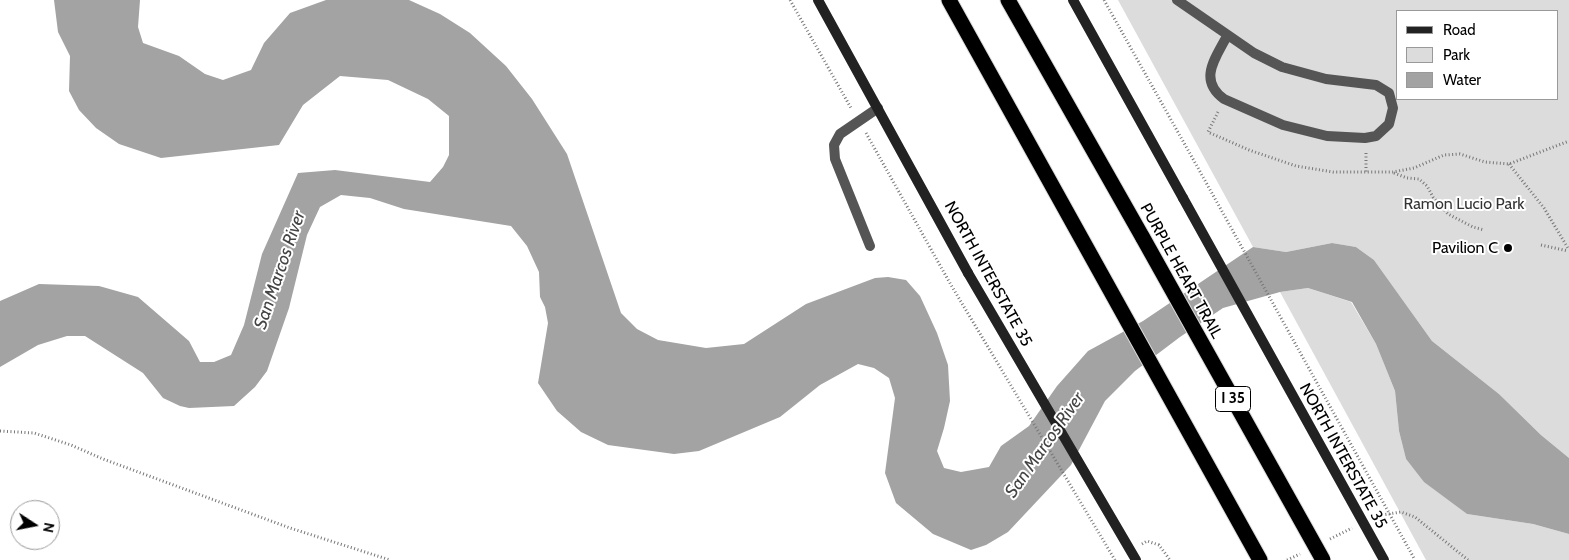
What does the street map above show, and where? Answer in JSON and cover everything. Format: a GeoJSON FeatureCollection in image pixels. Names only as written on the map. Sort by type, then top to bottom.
{"type":"FeatureCollection","features":[{"type":"Feature","properties":{"kind":"highway"},"geometry":{"type":"LineString","coordinates":[[949,0],[1260,560]]}},
{"type":"Feature","properties":{"kind":"highway","name":"PURPLE HEART TRAIL"},"geometry":{"type":"LineString","coordinates":[[1008,0],[1323,560]]}},
{"type":"Feature","properties":{"kind":"main road","name":"NORTH INTERSTATE 35"},"geometry":{"type":"LineString","coordinates":[[818,0],[968,273],[1136,560]]}},
{"type":"Feature","properties":{"kind":"main road","name":"NORTH INTERSTATE 35"},"geometry":{"type":"LineString","coordinates":[[1072,0],[1384,560]]}},
{"type":"Feature","properties":{"kind":"lane"},"geometry":{"type":"LineString","coordinates":[[1177,0],[1227,36],[1254,53],[1282,67],[1326,79],[1376,85],[1389,93],[1393,108],[1389,124],[1376,136],[1365,138],[1328,136],[1283,124],[1224,99],[1210,82],[1211,67],[1227,36]]}},
{"type":"Feature","properties":{"kind":"lane"},"geometry":{"type":"LineString","coordinates":[[870,246],[835,159],[834,145],[840,134],[878,108]]}},
{"type":"Feature","properties":{"kind":"path"},"geometry":{"type":"LineString","coordinates":[[790,0],[951,285],[1116,560]]}},
{"type":"Feature","properties":{"kind":"path"},"geometry":{"type":"LineString","coordinates":[[1104,0],[1415,560]]}},
{"type":"Feature","properties":{"kind":"path"},"geometry":{"type":"LineString","coordinates":[[1224,99],[1208,132],[1249,150],[1296,166],[1333,172],[1393,172],[1414,168],[1444,155],[1460,154],[1485,162],[1509,164],[1569,141]]}},
{"type":"Feature","properties":{"kind":"path"},"geometry":{"type":"LineString","coordinates":[[1365,138],[1366,172]]}},
{"type":"Feature","properties":{"kind":"path"},"geometry":{"type":"LineString","coordinates":[[1509,164],[1544,208],[1569,250]]}},
{"type":"Feature","properties":{"kind":"path"},"geometry":{"type":"LineString","coordinates":[[1393,172],[1407,178],[1419,180],[1427,186],[1433,197],[1448,214],[1473,227],[1484,230]]}},
{"type":"Feature","properties":{"kind":"path"},"geometry":{"type":"LineString","coordinates":[[1540,245],[1569,250]]}},
{"type":"Feature","properties":{"kind":"path"},"geometry":{"type":"LineString","coordinates":[[0,431],[34,433],[71,445],[103,459],[290,528],[390,560]]}},
{"type":"Feature","properties":{"kind":"green space","name":"Ramon Lucio Park"},"geometry":{"type":"Polygon","coordinates":[[[1118,0],[1569,0],[1569,458],[1541,435],[1499,394],[1432,341],[1374,260],[1356,247],[1332,243],[1286,252],[1253,247],[1118,0]]]}},
{"type":"Feature","properties":{"kind":"green space"},"geometry":{"type":"Polygon","coordinates":[[[1308,288],[1351,302],[1376,344],[1395,391],[1399,431],[1406,459],[1424,481],[1467,514],[1533,524],[1569,534],[1569,560],[1426,560],[1280,292],[1308,288]]]}},
{"type":"Feature","properties":{"kind":"water","name":"San Marcos River"},"geometry":{"type":"Polygon","coordinates":[[[54,0],[140,0],[138,27],[143,43],[179,56],[205,74],[223,80],[251,70],[264,43],[290,13],[326,0],[409,0],[440,14],[470,33],[506,66],[532,99],[567,154],[621,313],[637,329],[658,340],[706,348],[744,344],[806,304],[875,278],[888,277],[906,280],[920,296],[937,333],[948,365],[950,401],[937,451],[944,468],[961,472],[989,467],[1001,446],[1029,426],[1057,386],[1088,351],[1143,321],[1253,247],[1286,252],[1332,243],[1356,247],[1374,260],[1432,341],[1499,394],[1541,435],[1569,458],[1569,534],[1533,524],[1467,514],[1424,482],[1406,459],[1399,431],[1395,391],[1376,344],[1352,302],[1308,288],[1280,292],[1223,308],[1135,371],[1105,401],[1071,465],[1008,532],[986,545],[971,550],[933,534],[896,503],[885,473],[895,398],[889,378],[874,368],[858,364],[820,385],[780,417],[699,451],[674,454],[608,445],[581,432],[557,411],[538,383],[548,323],[545,307],[540,297],[539,272],[527,246],[511,226],[404,209],[370,198],[341,195],[320,207],[307,235],[289,308],[267,371],[255,387],[234,406],[189,408],[180,406],[163,398],[143,373],[85,336],[67,336],[38,345],[0,367],[0,301],[39,284],[99,286],[138,297],[189,341],[200,362],[214,362],[231,355],[244,325],[262,254],[298,173],[335,170],[430,182],[443,167],[449,155],[449,116],[428,99],[388,80],[340,76],[303,105],[279,145],[161,158],[119,144],[96,128],[79,110],[69,91],[70,56],[58,32],[54,0]]]}},
{"type":"Feature","properties":{"kind":"place","name":"Pavilion C"},"geometry":{"type":"Point","coordinates":[1508,248]}}]}
